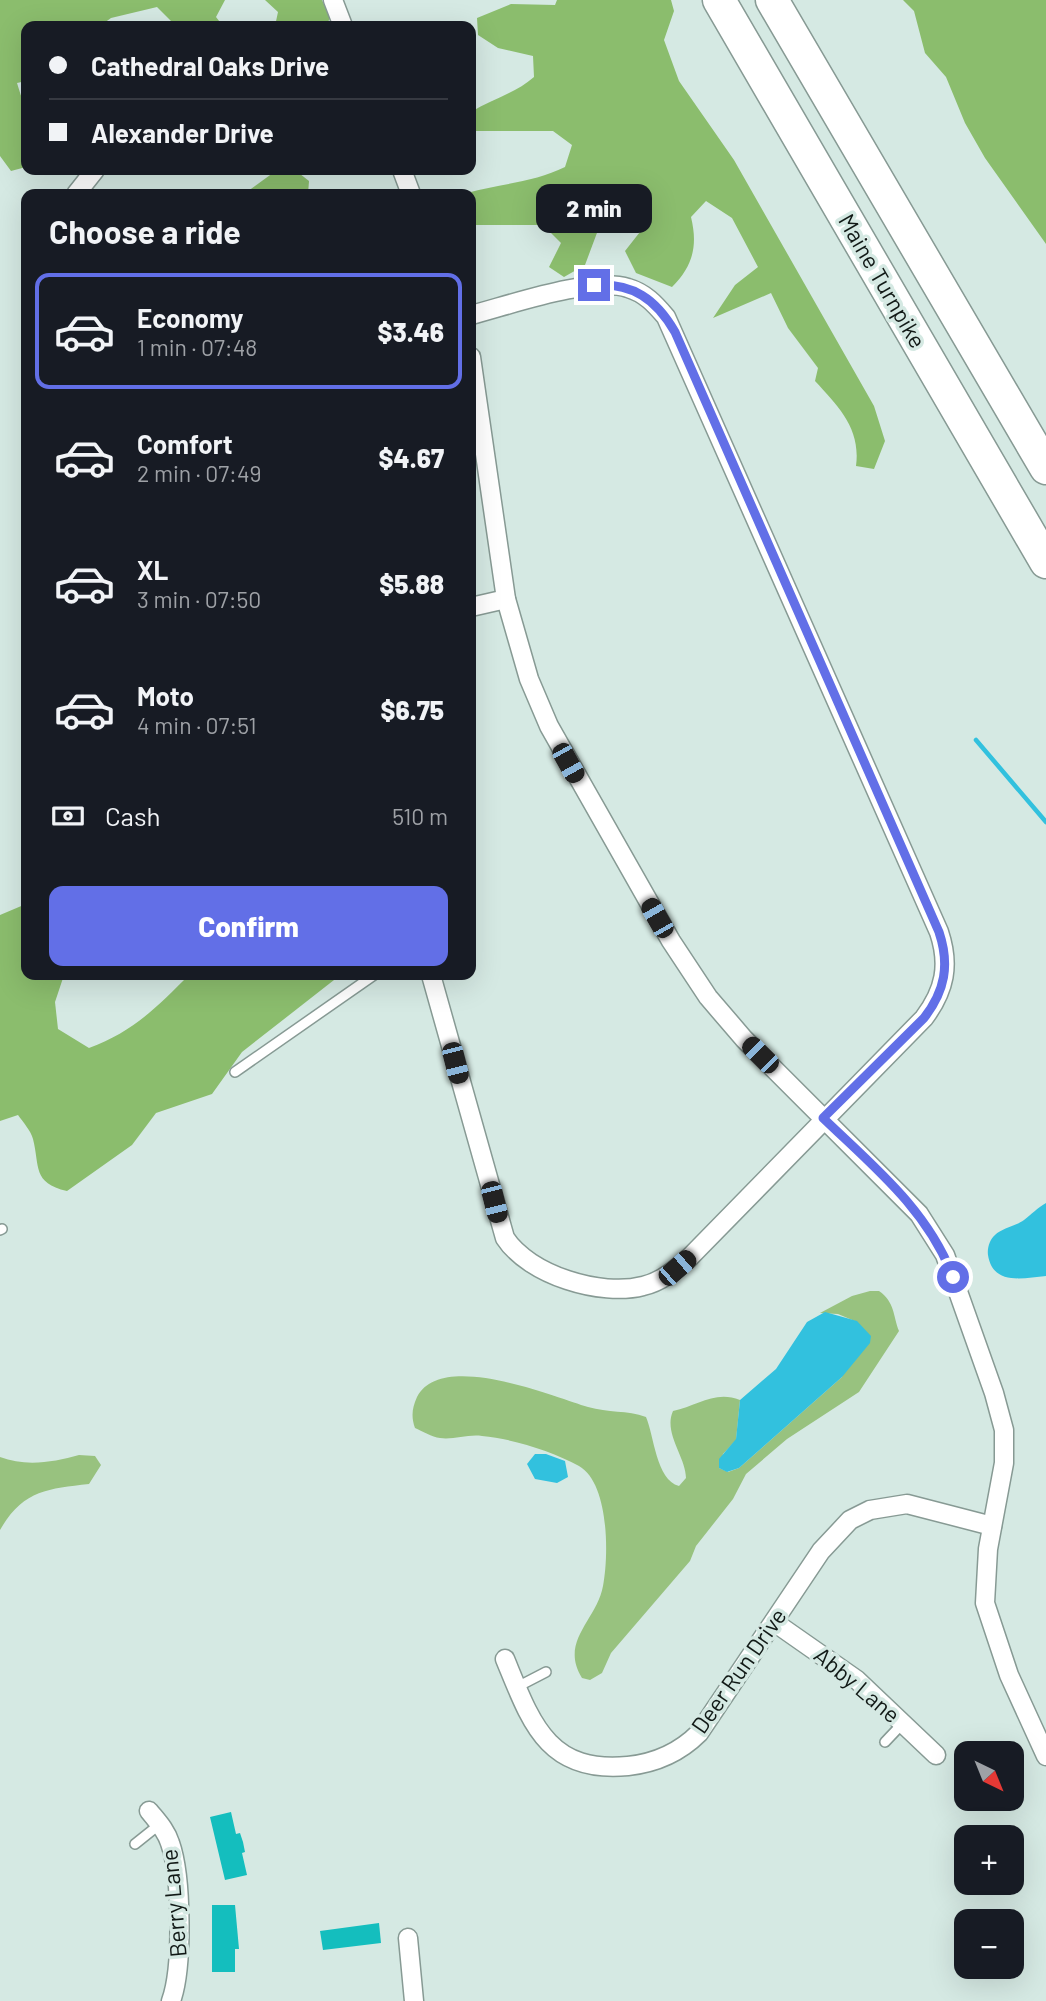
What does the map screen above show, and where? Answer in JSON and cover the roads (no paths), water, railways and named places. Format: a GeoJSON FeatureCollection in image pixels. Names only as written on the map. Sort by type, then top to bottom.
{"type":"FeatureCollection","features":[{"type":"Feature","properties":{"kind":"highway","name":"Maine Turnpike"},"geometry":{"type":"LineString","coordinates":[[719,0],[1046,562]]}},
{"type":"Feature","properties":{"kind":"highway","name":"Maine Turnpike"},"geometry":{"type":"LineString","coordinates":[[772,0],[1046,468]]}},
{"type":"Feature","properties":{"kind":"street"},"geometry":{"type":"LineString","coordinates":[[333,0],[340,21]]}},
{"type":"Feature","properties":{"kind":"street"},"geometry":{"type":"LineString","coordinates":[[80,189],[91,175]]}},
{"type":"Feature","properties":{"kind":"street"},"geometry":{"type":"LineString","coordinates":[[432,980],[499,1226],[517,1254],[532,1266],[557,1277],[630,1288],[647,1285],[667,1276],[689,1258],[823,1118],[924,1018],[937,1000],[946,965],[939,932],[666,317],[648,297],[636,290],[611,284],[569,290],[476,314]]}},
{"type":"Feature","properties":{"kind":"street"},"geometry":{"type":"LineString","coordinates":[[476,392],[506,599],[529,680],[549,726],[676,950],[720,1012],[919,1214],[945,1255],[994,1393],[1004,1430],[1002,1482],[984,1581],[988,1618],[1009,1675],[1046,1756]]}},
{"type":"Feature","properties":{"kind":"street"},"geometry":{"type":"LineString","coordinates":[[476,606],[506,599]]}},
{"type":"Feature","properties":{"kind":"street","name":"Deer Run Drive"},"geometry":{"type":"LineString","coordinates":[[505,1659],[537,1729],[568,1759],[599,1767],[648,1763],[673,1754],[699,1732],[833,1535],[860,1514],[907,1504],[992,1526]]}},
{"type":"Feature","properties":{"kind":"street","name":"Abby Lane"},"geometry":{"type":"LineString","coordinates":[[774,1622],[857,1680],[936,1755]]}},
{"type":"Feature","properties":{"kind":"street","name":"Berry Lane"},"geometry":{"type":"LineString","coordinates":[[155,1818],[173,1854],[179,1968],[171,2001]]}},
{"type":"Feature","properties":{"kind":"street"},"geometry":{"type":"LineString","coordinates":[[408,1938],[414,2001]]}},
{"type":"Feature","properties":{"kind":"lane"},"geometry":{"type":"LineString","coordinates":[[234,1072],[367,980]]}},
{"type":"Feature","properties":{"kind":"lane"},"geometry":{"type":"LineString","coordinates":[[517,1687],[546,1672]]}},
{"type":"Feature","properties":{"kind":"lane"},"geometry":{"type":"LineString","coordinates":[[885,1742],[903,1723]]}},
{"type":"Feature","properties":{"kind":"lane"},"geometry":{"type":"LineString","coordinates":[[135,1844],[155,1818]]}},
{"type":"Feature","properties":{"kind":"water"},"geometry":{"type":"Polygon","coordinates":[[[1046,1203],[1046,1276],[1002,1276],[991,1265],[988,1255],[992,1239],[1046,1203]]]}},
{"type":"Feature","properties":{"kind":"water"},"geometry":{"type":"Polygon","coordinates":[[[825,1312],[857,1321],[871,1336],[870,1343],[842,1377],[739,1468],[727,1472],[719,1468],[719,1459],[736,1439],[740,1400],[776,1369],[807,1322],[825,1312]]]}},
{"type":"Feature","properties":{"kind":"water"},"geometry":{"type":"Polygon","coordinates":[[[535,1454],[546,1454],[565,1461],[568,1477],[557,1483],[535,1479],[527,1464],[535,1454]]]}},
{"type":"Feature","properties":{"kind":"waterway"},"geometry":{"type":"LineString","coordinates":[[976,740],[1046,822]]}}]}
